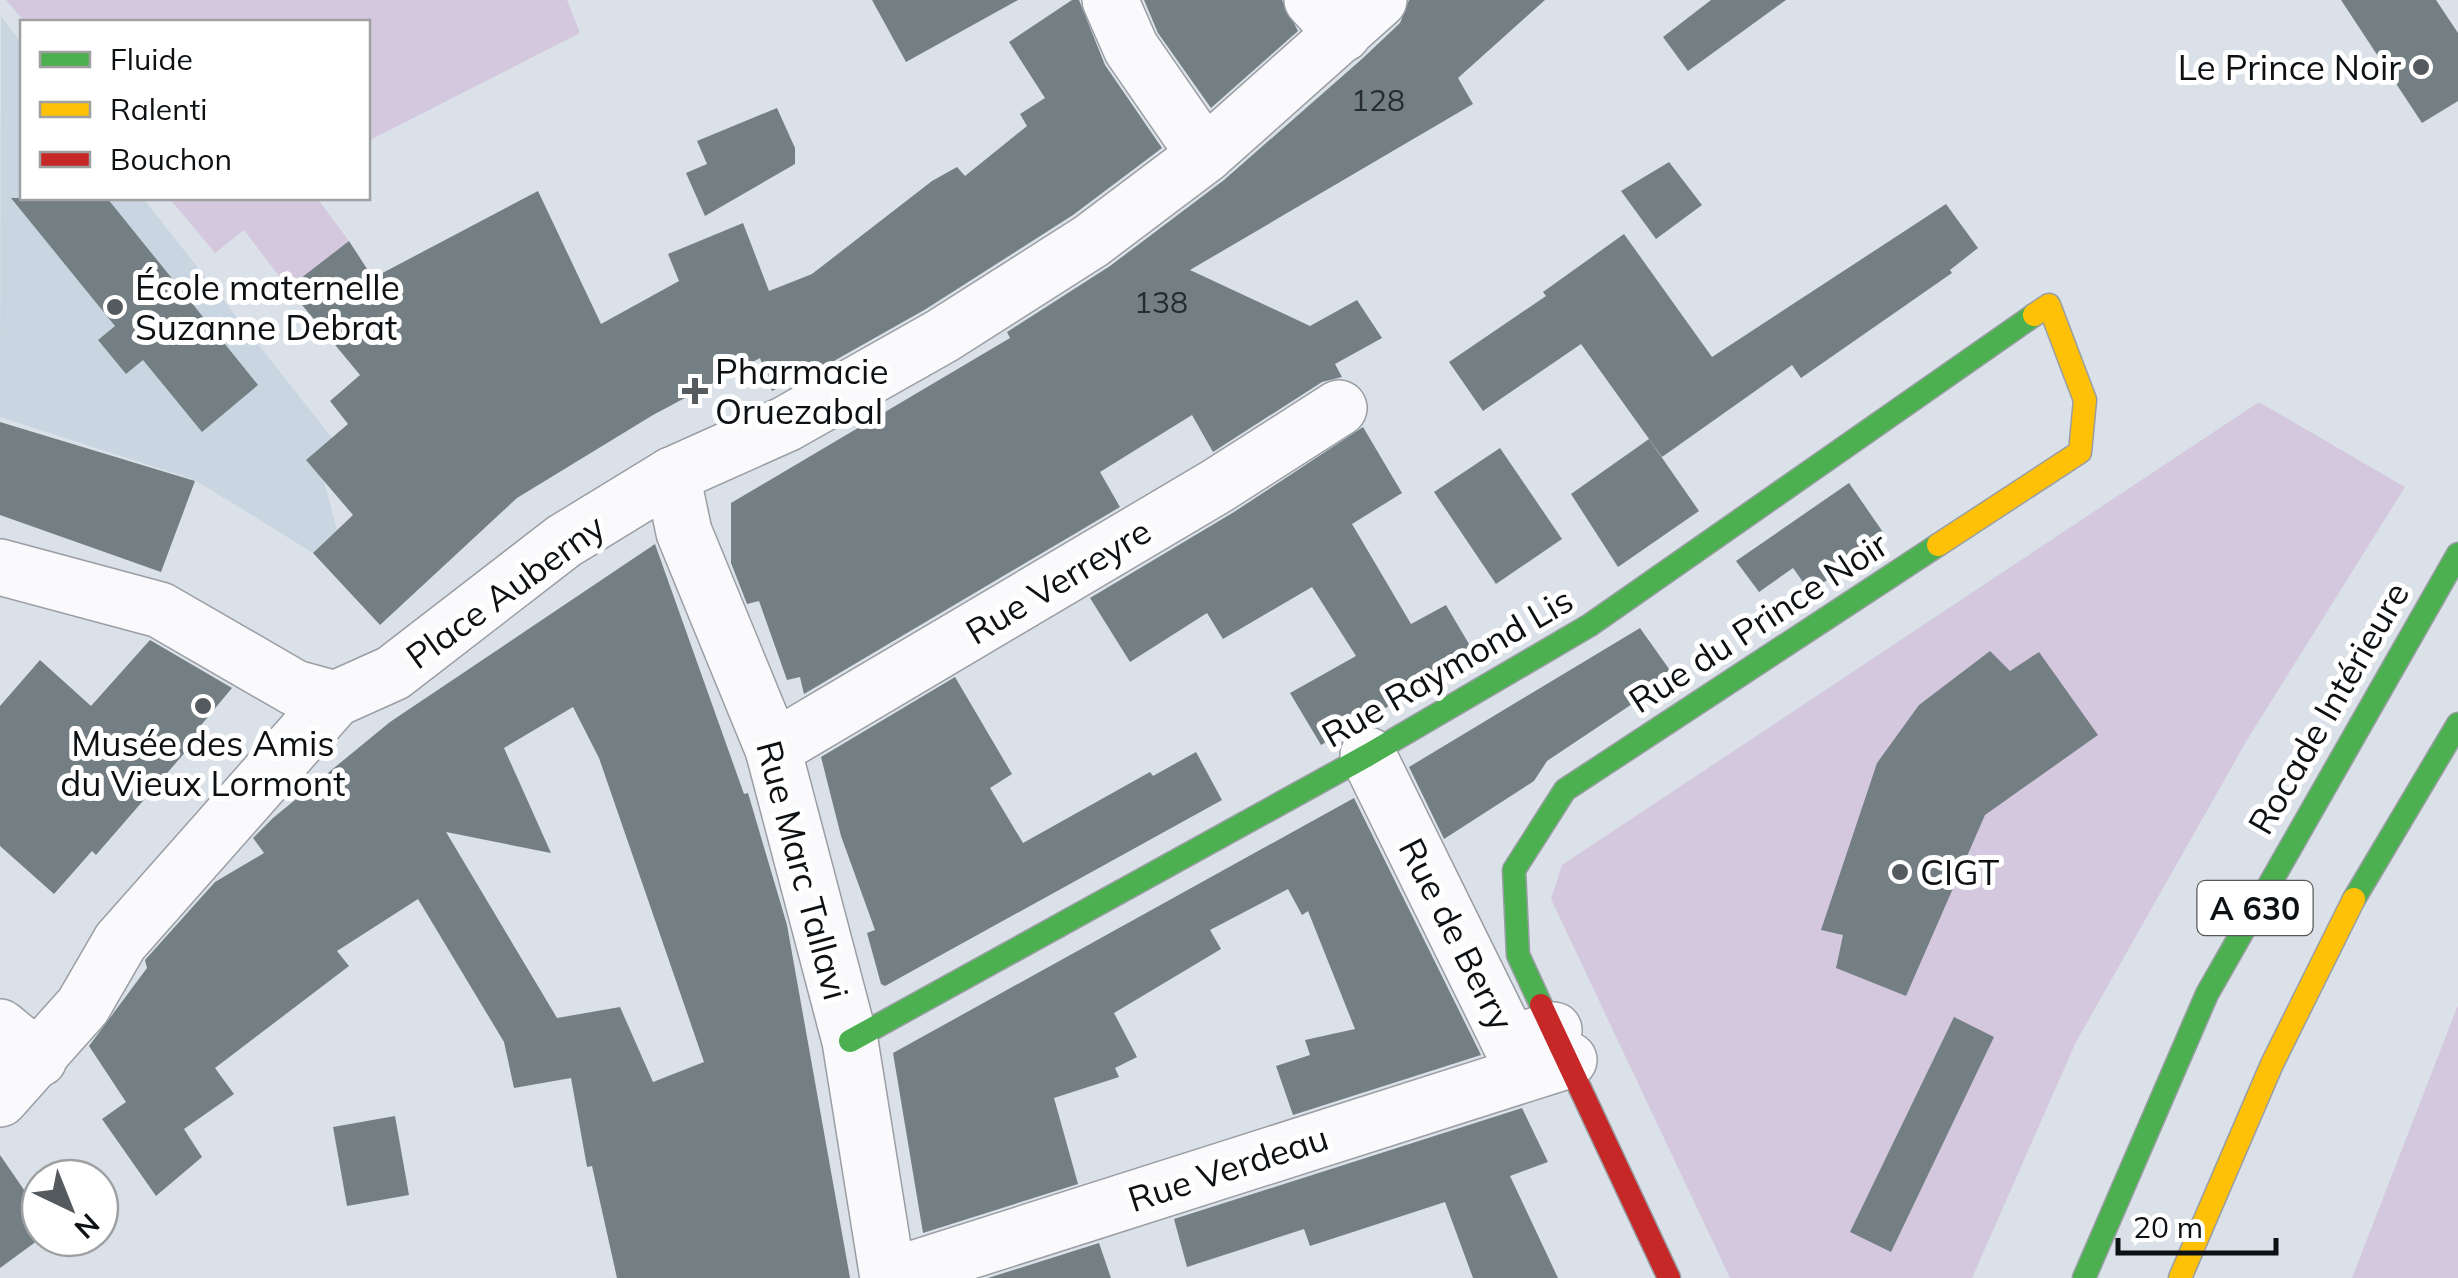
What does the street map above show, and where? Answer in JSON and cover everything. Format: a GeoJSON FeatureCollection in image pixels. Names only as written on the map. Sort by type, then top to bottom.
{"type":"FeatureCollection","features":[{"type":"Feature","properties":{"kind":"main road","name":"Rue Raymond Lis"},"geometry":{"type":"LineString","coordinates":[[850,1041],[1368,756],[1590,625],[2049,304]]}},
{"type":"Feature","properties":{"kind":"main road","name":"Rue du Prince Noir"},"geometry":{"type":"LineString","coordinates":[[1561,1045],[1518,955],[1514,870],[1566,790],[2080,452],[2084,400],[2049,304]]}},
{"type":"Feature","properties":{"kind":"main road","name":"Rocade Intérieure"},"geometry":{"type":"LineString","coordinates":[[2084,1278],[2207,994],[2458,554]]}},
{"type":"Feature","properties":{"kind":"main road","name":"A 630"},"geometry":{"type":"LineString","coordinates":[[2180,1278],[2289,1027],[2364,885],[2458,724]]}},
{"type":"Feature","properties":{"kind":"main road"},"geometry":{"type":"LineString","coordinates":[[1561,1045],[1669,1278]]}},
{"type":"Feature","properties":{"kind":"street"},"geometry":{"type":"LineString","coordinates":[[1110,0],[1131,48],[1204,155]]}},
{"type":"Feature","properties":{"kind":"street","name":"Place Auberny"},"geometry":{"type":"LineString","coordinates":[[335,700],[393,673],[564,541],[672,476],[786,424],[942,336],[1091,241],[1204,155],[1345,11]]}},
{"type":"Feature","properties":{"kind":"street","name":"Rue Verreyre"},"geometry":{"type":"LineString","coordinates":[[773,749],[1218,486],[1340,408]]}},
{"type":"Feature","properties":{"kind":"street","name":"Rue Marc Tallavi"},"geometry":{"type":"LineString","coordinates":[[672,476],[684,532],[773,749],[850,1041],[888,1277]]}},
{"type":"Feature","properties":{"kind":"street"},"geometry":{"type":"LineString","coordinates":[[0,567],[160,610],[294,688],[335,700],[120,942],[83,1006],[20,1043],[0,1099]]}},
{"type":"Feature","properties":{"kind":"street","name":"Rue de Berry"},"geometry":{"type":"LineString","coordinates":[[1368,756],[1510,1043],[1561,1045]]}},
{"type":"Feature","properties":{"kind":"street","name":"Rue Verdeau"},"geometry":{"type":"LineString","coordinates":[[888,1277],[1561,1045]]}},
{"type":"Feature","properties":{"kind":"shaded area"},"geometry":{"type":"Polygon","coordinates":[[[6,0],[567,0],[580,33],[370,140],[370,20],[23,20],[6,0]]]}},
{"type":"Feature","properties":{"kind":"shaded area","name":"École maternelle Suzanne Debrat"},"geometry":{"type":"Polygon","coordinates":[[[1,16],[20,41],[20,200],[145,200],[332,438],[306,460],[324,481],[337,530],[313,553],[195,480],[0,417],[1,16]]]}},
{"type":"Feature","properties":{"kind":"shaded area"},"geometry":{"type":"Polygon","coordinates":[[[171,200],[318,200],[349,241],[288,288],[244,230],[215,253],[171,200]]]}},
{"type":"Feature","properties":{"kind":"shaded area"},"geometry":{"type":"Polygon","coordinates":[[[2259,402],[2405,487],[2247,740],[2076,1042],[1972,1278],[1730,1278],[1551,899],[1562,865],[2259,402]]]}},
{"type":"Feature","properties":{"kind":"shaded area"},"geometry":{"type":"Polygon","coordinates":[[[2458,1005],[2458,1278],[2352,1278],[2458,1005]]]}},
{"type":"Feature","properties":{"kind":"building"},"geometry":{"type":"Polygon","coordinates":[[[872,0],[1018,0],[906,62],[872,0]]]}},
{"type":"Feature","properties":{"kind":"building"},"geometry":{"type":"Polygon","coordinates":[[[1072,0],[1079,0],[1105,65],[1162,148],[1073,215],[926,309],[825,366],[772,391],[760,358],[653,415],[517,498],[380,625],[313,553],[353,515],[306,460],[348,424],[330,401],[360,375],[288,288],[349,241],[373,278],[538,191],[601,324],[679,281],[668,254],[743,223],[769,291],[812,274],[932,181],[957,167],[965,176],[1027,126],[1020,114],[1045,98],[1009,42],[1072,0]]]}},
{"type":"Feature","properties":{"kind":"building"},"geometry":{"type":"Polygon","coordinates":[[[1144,0],[1282,0],[1298,31],[1211,108],[1158,33],[1144,0]]]}},
{"type":"Feature","properties":{"kind":"building"},"geometry":{"type":"Polygon","coordinates":[[[1409,0],[1545,0],[1458,78],[1473,104],[1190,270],[1310,326],[1357,300],[1382,338],[1335,364],[1342,377],[1322,382],[1213,452],[1192,415],[1100,472],[1120,507],[804,694],[800,677],[787,680],[759,601],[747,604],[731,563],[731,503],[1010,338],[1007,332],[1110,266],[1224,180],[1363,58],[1400,23],[1409,0]]]}},
{"type":"Feature","properties":{"kind":"building"},"geometry":{"type":"Polygon","coordinates":[[[1711,0],[1786,0],[1688,71],[1663,37],[1711,0]]]}},
{"type":"Feature","properties":{"kind":"building","name":"Le Prince Noir"},"geometry":{"type":"Polygon","coordinates":[[[2341,0],[2436,0],[2458,33],[2458,101],[2422,123],[2341,0]]]}},
{"type":"Feature","properties":{"kind":"building"},"geometry":{"type":"Polygon","coordinates":[[[777,108],[795,148],[795,164],[705,216],[686,173],[707,164],[697,141],[777,108]]]}},
{"type":"Feature","properties":{"kind":"building"},"geometry":{"type":"Polygon","coordinates":[[[1669,162],[1702,205],[1656,239],[1621,191],[1669,162]]]}},
{"type":"Feature","properties":{"kind":"building"},"geometry":{"type":"Polygon","coordinates":[[[11,198],[109,200],[258,385],[202,432],[143,360],[126,374],[98,340],[115,326],[11,198]]]}},
{"type":"Feature","properties":{"kind":"building"},"geometry":{"type":"Polygon","coordinates":[[[1946,204],[1978,248],[1950,270],[1952,273],[1801,378],[1792,365],[1662,457],[1581,344],[1483,411],[1449,362],[1546,296],[1543,292],[1624,234],[1712,357],[1946,204]]]}},
{"type":"Feature","properties":{"kind":"building"},"geometry":{"type":"Polygon","coordinates":[[[0,422],[195,481],[161,572],[0,515],[0,422]]]}},
{"type":"Feature","properties":{"kind":"building"},"geometry":{"type":"Polygon","coordinates":[[[1363,427],[1402,493],[1352,524],[1411,624],[1446,605],[1476,656],[1321,745],[1290,693],[1356,656],[1312,587],[1223,639],[1207,613],[1130,662],[1090,598],[1234,512],[1363,427]]]}},
{"type":"Feature","properties":{"kind":"building"},"geometry":{"type":"Polygon","coordinates":[[[1649,439],[1699,511],[1618,567],[1571,494],[1649,439]]]}},
{"type":"Feature","properties":{"kind":"building"},"geometry":{"type":"Polygon","coordinates":[[[1500,448],[1562,539],[1496,584],[1434,492],[1500,448]]]}},
{"type":"Feature","properties":{"kind":"building"},"geometry":{"type":"Polygon","coordinates":[[[1849,483],[1887,538],[1810,592],[1793,568],[1759,592],[1736,561],[1849,483]]]}},
{"type":"Feature","properties":{"kind":"building"},"geometry":{"type":"Polygon","coordinates":[[[655,544],[744,794],[748,793],[787,925],[850,1278],[617,1278],[592,1166],[587,1167],[571,1078],[514,1088],[504,1042],[418,899],[337,951],[349,966],[215,1068],[234,1094],[184,1129],[202,1157],[156,1196],[102,1119],[126,1102],[89,1046],[147,968],[145,960],[215,882],[264,853],[253,838],[390,722],[655,544]],[[573,707],[504,748],[551,853],[446,832],[557,1018],[620,1007],[653,1082],[704,1062],[599,758],[573,707]]]}},
{"type":"Feature","properties":{"kind":"building"},"geometry":{"type":"Polygon","coordinates":[[[1640,628],[1674,676],[1547,761],[1534,781],[1444,839],[1409,767],[1640,628]]]}},
{"type":"Feature","properties":{"kind":"building"},"geometry":{"type":"Polygon","coordinates":[[[150,640],[232,688],[197,730],[201,734],[96,855],[92,851],[54,894],[0,846],[0,706],[40,660],[91,706],[150,640]]]}},
{"type":"Feature","properties":{"kind":"building","name":"CIGT"},"geometry":{"type":"Polygon","coordinates":[[[1990,651],[2010,671],[2039,652],[2098,735],[1985,815],[1906,996],[1836,968],[1843,935],[1821,930],[1877,763],[1919,705],[1990,651]]]}},
{"type":"Feature","properties":{"kind":"building"},"geometry":{"type":"Polygon","coordinates":[[[955,677],[1012,774],[990,788],[1023,843],[1150,772],[1153,776],[1196,752],[1222,800],[885,986],[881,984],[867,933],[875,930],[841,836],[821,757],[955,677]]]}},
{"type":"Feature","properties":{"kind":"building"},"geometry":{"type":"Polygon","coordinates":[[[1354,798],[1481,1055],[1293,1115],[1276,1066],[1310,1055],[1305,1040],[1355,1029],[1308,911],[1302,915],[1288,889],[1210,930],[1221,949],[1114,1013],[1137,1057],[1115,1068],[1119,1077],[1054,1098],[1078,1184],[923,1233],[893,1053],[1354,798]]]}},
{"type":"Feature","properties":{"kind":"building"},"geometry":{"type":"Polygon","coordinates":[[[1954,1017],[1994,1037],[1891,1252],[1850,1232],[1954,1017]]]}},
{"type":"Feature","properties":{"kind":"building"},"geometry":{"type":"Polygon","coordinates":[[[1522,1108],[1548,1162],[1510,1176],[1558,1278],[1473,1278],[1445,1202],[1310,1246],[1304,1229],[1187,1267],[1174,1219],[1522,1108]]]}},
{"type":"Feature","properties":{"kind":"building"},"geometry":{"type":"Polygon","coordinates":[[[395,1116],[409,1195],[347,1206],[333,1127],[395,1116]]]}},
{"type":"Feature","properties":{"kind":"building"},"geometry":{"type":"Polygon","coordinates":[[[0,1155],[20,1184],[20,1253],[0,1268],[0,1155]]]}},
{"type":"Feature","properties":{"kind":"building"},"geometry":{"type":"Polygon","coordinates":[[[1099,1243],[1111,1278],[988,1278],[1099,1243]]]}},
{"type":"Feature","properties":{"kind":"traffic: fast"},"geometry":{"type":"LineString","coordinates":[[850,1041],[1368,755],[1590,625],[2034,315]]}},
{"type":"Feature","properties":{"kind":"traffic: fast"},"geometry":{"type":"LineString","coordinates":[[1541,1005],[1518,955],[1514,870],[1565,790],[1938,545]]}},
{"type":"Feature","properties":{"kind":"traffic: fast"},"geometry":{"type":"LineString","coordinates":[[2084,1278],[2207,994],[2458,554]]}},
{"type":"Feature","properties":{"kind":"traffic: fast"},"geometry":{"type":"LineString","coordinates":[[2354,899],[2458,724]]}},
{"type":"Feature","properties":{"kind":"traffic: slow"},"geometry":{"type":"LineString","coordinates":[[1938,545],[2080,452],[2085,400],[2049,305],[2034,315]]}},
{"type":"Feature","properties":{"kind":"traffic: slow"},"geometry":{"type":"LineString","coordinates":[[2180,1278],[2272,1064],[2354,899]]}},
{"type":"Feature","properties":{"kind":"traffic: jam"},"geometry":{"type":"LineString","coordinates":[[1541,1005],[1669,1278]]}},
{"type":"Feature","properties":{"kind":"place","name":"Le Prince Noir"},"geometry":{"type":"Point","coordinates":[2421,67]}},
{"type":"Feature","properties":{"kind":"place","name":"École maternelle Suzanne Debrat"},"geometry":{"type":"Point","coordinates":[115,307]}},
{"type":"Feature","properties":{"kind":"place","name":"Pharmacie Oruezabal"},"geometry":{"type":"Point","coordinates":[695,391]}},
{"type":"Feature","properties":{"kind":"place","name":"Musée des Amis du Vieux Lormont"},"geometry":{"type":"Point","coordinates":[203,706]}},
{"type":"Feature","properties":{"kind":"place","name":"CIGT"},"geometry":{"type":"Point","coordinates":[1900,872]}}]}
